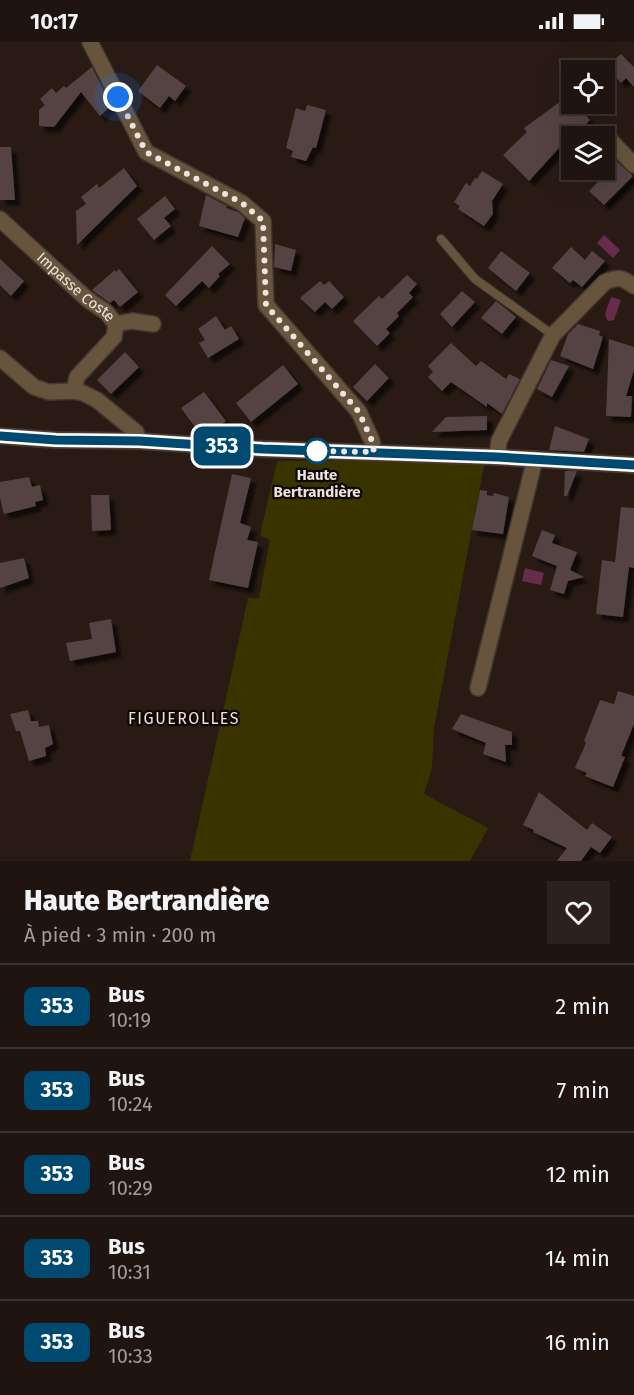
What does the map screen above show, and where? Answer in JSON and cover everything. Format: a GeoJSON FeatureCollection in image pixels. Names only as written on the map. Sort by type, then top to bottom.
{"type":"FeatureCollection","features":[{"type":"Feature","properties":{"kind":"street"},"geometry":{"type":"LineString","coordinates":[[90,42],[146,152],[242,203],[263,221],[266,305],[359,412],[372,441],[374,452]]}},
{"type":"Feature","properties":{"kind":"street"},"geometry":{"type":"LineString","coordinates":[[615,145],[634,165]]}},
{"type":"Feature","properties":{"kind":"street","name":"Impasse Coste"},"geometry":{"type":"LineString","coordinates":[[0,219],[87,299],[106,312],[116,324],[114,337],[77,377],[74,391]]}},
{"type":"Feature","properties":{"kind":"street"},"geometry":{"type":"LineString","coordinates":[[497,457],[499,441],[553,335],[605,282],[621,278],[634,286]]}},
{"type":"Feature","properties":{"kind":"street"},"geometry":{"type":"LineString","coordinates":[[116,324],[132,321],[153,324]]}},
{"type":"Feature","properties":{"kind":"street"},"geometry":{"type":"LineString","coordinates":[[0,358],[34,387],[49,392],[74,391],[97,400],[136,432],[139,441]]}},
{"type":"Feature","properties":{"kind":"street"},"geometry":{"type":"LineString","coordinates":[[0,436],[634,465]]}},
{"type":"Feature","properties":{"kind":"street"},"geometry":{"type":"LineString","coordinates":[[478,688],[535,459]]}},
{"type":"Feature","properties":{"kind":"lane"},"geometry":{"type":"LineString","coordinates":[[441,239],[475,279],[553,335]]}},
{"type":"Feature","properties":{"kind":"shaded area"},"geometry":{"type":"Polygon","coordinates":[[[604,235],[620,250],[613,258],[597,243],[604,235]]]}},
{"type":"Feature","properties":{"kind":"shaded area"},"geometry":{"type":"Polygon","coordinates":[[[611,297],[621,300],[614,320],[609,321],[606,313],[611,297]]]}},
{"type":"Feature","properties":{"kind":"shaded area"},"geometry":{"type":"Polygon","coordinates":[[[277,461],[485,461],[434,728],[432,768],[424,794],[488,828],[470,861],[190,861],[248,598],[259,598],[270,540],[260,535],[277,461]]]}},
{"type":"Feature","properties":{"kind":"shaded area"},"geometry":{"type":"Polygon","coordinates":[[[525,568],[544,573],[541,585],[522,581],[525,568]]]}},
{"type":"Feature","properties":{"kind":"building"},"geometry":{"type":"Polygon","coordinates":[[[621,54],[634,67],[634,87],[626,78],[621,83],[615,76],[614,60],[621,54]]]}},
{"type":"Feature","properties":{"kind":"building"},"geometry":{"type":"Polygon","coordinates":[[[157,65],[186,86],[175,101],[169,96],[160,108],[138,91],[157,65]]]}},
{"type":"Feature","properties":{"kind":"building"},"geometry":{"type":"Polygon","coordinates":[[[92,67],[111,105],[100,116],[81,92],[54,127],[39,126],[39,110],[45,105],[40,99],[52,88],[56,93],[64,86],[66,88],[92,67]]]}},
{"type":"Feature","properties":{"kind":"building"},"geometry":{"type":"Polygon","coordinates":[[[561,101],[561,114],[584,114],[590,120],[584,126],[561,126],[561,150],[559,148],[529,181],[503,155],[527,132],[524,128],[561,101]]]}},
{"type":"Feature","properties":{"kind":"building"},"geometry":{"type":"Polygon","coordinates":[[[307,105],[326,110],[316,148],[313,147],[306,161],[291,157],[293,151],[286,148],[296,108],[305,111],[307,105]]]}},
{"type":"Feature","properties":{"kind":"building"},"geometry":{"type":"Polygon","coordinates":[[[0,147],[11,147],[15,200],[0,200],[0,147]]]}},
{"type":"Feature","properties":{"kind":"building"},"geometry":{"type":"Polygon","coordinates":[[[617,162],[633,176],[604,205],[589,191],[600,180],[615,180],[617,162]]]}},
{"type":"Feature","properties":{"kind":"building"},"geometry":{"type":"Polygon","coordinates":[[[124,168],[137,186],[77,245],[76,211],[86,204],[81,197],[97,184],[99,188],[124,168]]]}},
{"type":"Feature","properties":{"kind":"building"},"geometry":{"type":"Polygon","coordinates":[[[482,171],[503,184],[492,201],[493,214],[484,226],[458,209],[460,206],[454,202],[466,183],[470,186],[482,171]]]}},
{"type":"Feature","properties":{"kind":"building"},"geometry":{"type":"Polygon","coordinates":[[[206,195],[245,218],[238,237],[199,226],[206,195]]]}},
{"type":"Feature","properties":{"kind":"building"},"geometry":{"type":"Polygon","coordinates":[[[165,196],[175,209],[164,218],[171,226],[154,240],[137,219],[165,196]]]}},
{"type":"Feature","properties":{"kind":"building"},"geometry":{"type":"Polygon","coordinates":[[[275,244],[296,250],[291,271],[274,267],[275,244]]]}},
{"type":"Feature","properties":{"kind":"building"},"geometry":{"type":"Polygon","coordinates":[[[212,246],[230,264],[218,274],[220,276],[209,288],[202,281],[176,306],[165,295],[212,246]]]}},
{"type":"Feature","properties":{"kind":"building"},"geometry":{"type":"Polygon","coordinates":[[[571,247],[585,260],[592,251],[605,261],[582,287],[573,280],[570,283],[552,268],[571,247]]]}},
{"type":"Feature","properties":{"kind":"building"},"geometry":{"type":"Polygon","coordinates":[[[501,251],[530,273],[516,291],[488,268],[501,251]]]}},
{"type":"Feature","properties":{"kind":"building"},"geometry":{"type":"Polygon","coordinates":[[[0,259],[24,281],[11,296],[0,285],[0,259]]]}},
{"type":"Feature","properties":{"kind":"building"},"geometry":{"type":"Polygon","coordinates":[[[119,269],[138,292],[120,307],[114,300],[110,303],[92,290],[119,269]]]}},
{"type":"Feature","properties":{"kind":"building"},"geometry":{"type":"Polygon","coordinates":[[[407,275],[417,284],[409,293],[413,297],[397,313],[399,316],[386,329],[390,333],[377,346],[353,321],[379,296],[382,299],[407,275]]]}},
{"type":"Feature","properties":{"kind":"building"},"geometry":{"type":"Polygon","coordinates":[[[320,281],[324,285],[329,281],[344,297],[332,309],[325,302],[315,312],[300,298],[320,281]]]}},
{"type":"Feature","properties":{"kind":"building"},"geometry":{"type":"Polygon","coordinates":[[[462,291],[475,302],[452,327],[440,314],[462,291]]]}},
{"type":"Feature","properties":{"kind":"building"},"geometry":{"type":"Polygon","coordinates":[[[496,301],[516,317],[502,334],[481,318],[496,301]]]}},
{"type":"Feature","properties":{"kind":"building"},"geometry":{"type":"Polygon","coordinates":[[[216,316],[225,330],[231,326],[239,339],[208,358],[199,343],[205,340],[198,329],[216,316]]]}},
{"type":"Feature","properties":{"kind":"building"},"geometry":{"type":"Polygon","coordinates":[[[578,324],[600,331],[599,335],[603,337],[593,369],[560,356],[568,334],[578,324]]]}},
{"type":"Feature","properties":{"kind":"building"},"geometry":{"type":"Polygon","coordinates":[[[609,339],[634,347],[634,370],[626,396],[632,396],[631,417],[606,416],[609,339]]]}},
{"type":"Feature","properties":{"kind":"building"},"geometry":{"type":"Polygon","coordinates":[[[451,343],[476,366],[481,361],[506,379],[509,374],[520,379],[502,414],[487,403],[487,407],[451,382],[442,391],[428,377],[433,372],[428,366],[451,343]]]}},
{"type":"Feature","properties":{"kind":"building"},"geometry":{"type":"Polygon","coordinates":[[[125,352],[139,367],[111,394],[97,380],[125,352]]]}},
{"type":"Feature","properties":{"kind":"building"},"geometry":{"type":"Polygon","coordinates":[[[551,360],[569,366],[552,397],[537,389],[551,360]]]}},
{"type":"Feature","properties":{"kind":"building"},"geometry":{"type":"Polygon","coordinates":[[[375,364],[389,378],[367,401],[353,387],[375,364]]]}},
{"type":"Feature","properties":{"kind":"building"},"geometry":{"type":"Polygon","coordinates":[[[283,365],[298,384],[251,422],[236,403],[283,365]]]}},
{"type":"Feature","properties":{"kind":"building"},"geometry":{"type":"Polygon","coordinates":[[[204,392],[226,421],[206,436],[201,435],[181,408],[204,392]]]}},
{"type":"Feature","properties":{"kind":"building"},"geometry":{"type":"Polygon","coordinates":[[[487,416],[487,430],[432,432],[446,417],[487,416]]]}},
{"type":"Feature","properties":{"kind":"building"},"geometry":{"type":"Polygon","coordinates":[[[555,426],[589,439],[584,452],[549,450],[555,426]]]}},
{"type":"Feature","properties":{"kind":"building"},"geometry":{"type":"Polygon","coordinates":[[[565,471],[577,471],[567,496],[564,496],[565,471]]]}},
{"type":"Feature","properties":{"kind":"building"},"geometry":{"type":"Polygon","coordinates":[[[232,474],[251,478],[240,523],[251,527],[247,540],[258,542],[248,588],[209,580],[232,474]]]}},
{"type":"Feature","properties":{"kind":"building"},"geometry":{"type":"Polygon","coordinates":[[[29,477],[32,487],[40,485],[43,500],[35,502],[36,506],[4,514],[0,498],[0,482],[29,477]]]}},
{"type":"Feature","properties":{"kind":"building"},"geometry":{"type":"Polygon","coordinates":[[[480,490],[487,491],[487,495],[493,496],[494,493],[509,497],[503,534],[472,530],[480,490]]]}},
{"type":"Feature","properties":{"kind":"building"},"geometry":{"type":"Polygon","coordinates":[[[91,495],[109,495],[111,530],[92,531],[91,495]]]}},
{"type":"Feature","properties":{"kind":"building"},"geometry":{"type":"Polygon","coordinates":[[[621,507],[634,508],[634,568],[629,567],[623,617],[596,614],[602,560],[615,562],[621,507]]]}},
{"type":"Feature","properties":{"kind":"building"},"geometry":{"type":"Polygon","coordinates":[[[542,530],[555,535],[552,543],[577,552],[570,570],[584,577],[568,581],[564,594],[550,590],[557,566],[532,556],[542,530]]]}},
{"type":"Feature","properties":{"kind":"building"},"geometry":{"type":"Polygon","coordinates":[[[24,558],[29,578],[0,588],[0,563],[24,558]]]}},
{"type":"Feature","properties":{"kind":"building"},"geometry":{"type":"Polygon","coordinates":[[[111,619],[116,652],[70,661],[66,643],[92,639],[89,623],[111,619]]]}},
{"type":"Feature","properties":{"kind":"building"},"geometry":{"type":"Polygon","coordinates":[[[618,691],[634,696],[634,724],[621,756],[625,757],[613,787],[585,776],[587,773],[575,768],[600,700],[614,704],[618,691]]]}},
{"type":"Feature","properties":{"kind":"building"},"geometry":{"type":"Polygon","coordinates":[[[28,710],[31,721],[38,721],[39,727],[49,725],[53,744],[45,748],[46,756],[29,761],[20,731],[16,731],[10,714],[28,710]]]}},
{"type":"Feature","properties":{"kind":"building"},"geometry":{"type":"Polygon","coordinates":[[[461,714],[512,732],[512,745],[505,745],[506,762],[483,754],[486,743],[452,729],[461,714]]]}},
{"type":"Feature","properties":{"kind":"building"},"geometry":{"type":"Polygon","coordinates":[[[539,792],[587,830],[592,823],[612,837],[600,853],[591,847],[581,861],[557,861],[567,848],[523,825],[539,792]]]}},
{"type":"Feature","properties":{"kind":"bus line","name":"353"},"geometry":{"type":"LineString","coordinates":[[0,436],[634,465]]}},
{"type":"Feature","properties":{"kind":"place","name":"Haute Bertrandière"},"geometry":{"type":"Point","coordinates":[317,451]}},
{"type":"Feature","properties":{"kind":"district","name":"FIGUEROLLES"},"geometry":{"type":"Point","coordinates":[184,718]}},
{"type":"Feature","properties":{"kind":"route"},"geometry":{"type":"LineString","coordinates":[[118,97],[146,152],[242,203],[263,221],[266,305],[359,412],[374,447],[374,452],[317,451]]}}]}
